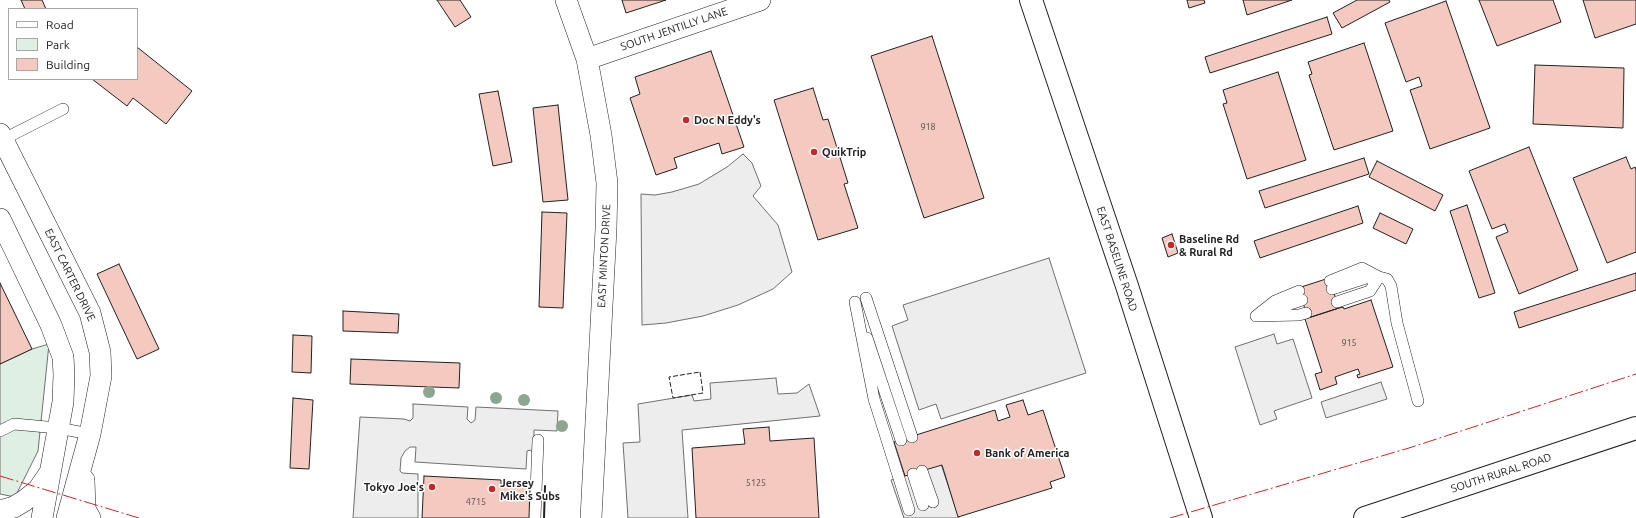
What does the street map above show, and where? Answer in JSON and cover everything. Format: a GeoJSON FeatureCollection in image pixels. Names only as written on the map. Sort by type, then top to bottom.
{"type":"FeatureCollection","features":[{"type":"Feature","properties":{"kind":"main road","name":"EAST BASELINE ROAD"},"geometry":{"type":"LineString","coordinates":[[1031,0],[1201,518]]}},
{"type":"Feature","properties":{"kind":"main road","name":"SOUTH RURAL ROAD"},"geometry":{"type":"LineString","coordinates":[[1365,518],[1636,428]]}},
{"type":"Feature","properties":{"kind":"street","name":"EAST MINTON DRIVE"},"geometry":{"type":"LineString","coordinates":[[566,0],[587,59],[601,135],[607,183],[591,518]]}},
{"type":"Feature","properties":{"kind":"street","name":"SOUTH JENTILLY LANE"},"geometry":{"type":"LineString","coordinates":[[587,59],[760,0]]}},
{"type":"Feature","properties":{"kind":"street","name":"EAST CARTER DRIVE"},"geometry":{"type":"LineString","coordinates":[[1,138],[90,313],[100,352],[101,376],[90,434],[67,518]]}},
{"type":"Feature","properties":{"kind":"street"},"geometry":{"type":"LineString","coordinates":[[0,219],[51,325],[63,356],[63,402],[42,518]]}},
{"type":"Feature","properties":{"kind":"street"},"geometry":{"type":"LineString","coordinates":[[83,460],[85,508],[90,518]]}},
{"type":"Feature","properties":{"kind":"street"},"geometry":{"type":"LineString","coordinates":[[0,511],[14,506],[28,498],[38,490],[50,472]]}},
{"type":"Feature","properties":{"kind":"lane"},"geometry":{"type":"LineString","coordinates":[[1,138],[63,110]]}},
{"type":"Feature","properties":{"kind":"lane"},"geometry":{"type":"LineString","coordinates":[[1336,302],[1370,291],[1379,277]]}},
{"type":"Feature","properties":{"kind":"lane"},"geometry":{"type":"LineString","coordinates":[[1331,285],[1366,278],[1379,277],[1387,279],[1391,286],[1397,323],[1418,401]]}},
{"type":"Feature","properties":{"kind":"lane"},"geometry":{"type":"LineString","coordinates":[[1301,295],[1275,301],[1256,316],[1299,315],[1306,313]]}},
{"type":"Feature","properties":{"kind":"lane"},"geometry":{"type":"LineString","coordinates":[[866,298],[906,438],[855,302],[874,399],[909,510]]}},
{"type":"Feature","properties":{"kind":"lane"},"geometry":{"type":"LineString","coordinates":[[0,431],[14,424],[58,428],[90,434]]}},
{"type":"Feature","properties":{"kind":"lane"},"geometry":{"type":"LineString","coordinates":[[535,518],[538,440]]}},
{"type":"Feature","properties":{"kind":"lane"},"geometry":{"type":"LineString","coordinates":[[918,472],[928,504]]}},
{"type":"Feature","properties":{"kind":"green space"},"geometry":{"type":"Polygon","coordinates":[[[49,344],[38,451],[15,497],[0,494],[0,364],[32,349],[49,344]]]}},
{"type":"Feature","properties":{"kind":"shaded area"},"geometry":{"type":"Polygon","coordinates":[[[743,154],[752,163],[761,186],[753,196],[778,225],[792,272],[773,289],[738,305],[703,316],[666,323],[642,325],[641,194],[655,195],[672,192],[699,184],[727,167],[743,154]]]}},
{"type":"Feature","properties":{"kind":"shaded area"},"geometry":{"type":"Polygon","coordinates":[[[1049,258],[1086,373],[941,419],[936,404],[919,410],[892,326],[908,320],[903,305],[1049,258]]]}},
{"type":"Feature","properties":{"kind":"shaded area"},"geometry":{"type":"Polygon","coordinates":[[[1274,334],[1277,344],[1293,339],[1312,398],[1274,411],[1277,419],[1260,425],[1235,347],[1274,334]]]}},
{"type":"Feature","properties":{"kind":"shaded area"},"geometry":{"type":"Polygon","coordinates":[[[776,378],[778,394],[797,393],[809,384],[820,416],[682,430],[688,518],[628,518],[623,443],[640,442],[638,404],[692,395],[694,401],[711,399],[710,383],[776,378]]]}},
{"type":"Feature","properties":{"kind":"shaded area"},"geometry":{"type":"Polygon","coordinates":[[[1381,382],[1387,399],[1326,418],[1321,402],[1381,382]]]}},
{"type":"Feature","properties":{"kind":"shaded area"},"geometry":{"type":"Polygon","coordinates":[[[413,404],[468,407],[467,419],[471,423],[475,420],[476,407],[558,411],[557,431],[534,430],[534,453],[530,450],[527,451],[526,469],[415,462],[416,447],[410,447],[405,451],[401,458],[400,471],[402,473],[418,474],[418,518],[353,518],[360,417],[404,419],[410,421],[413,418],[413,404]]]}},
{"type":"Feature","properties":{"kind":"shaded area"},"geometry":{"type":"Polygon","coordinates":[[[941,464],[959,518],[904,518],[891,480],[941,464]]]}},
{"type":"Feature","properties":{"kind":"building"},"geometry":{"type":"Polygon","coordinates":[[[21,0],[42,0],[46,8],[25,8],[21,0]]]}},
{"type":"Feature","properties":{"kind":"building"},"geometry":{"type":"Polygon","coordinates":[[[437,0],[460,0],[471,17],[455,27],[437,0]]]}},
{"type":"Feature","properties":{"kind":"building"},"geometry":{"type":"Polygon","coordinates":[[[622,0],[666,0],[626,13],[622,0]]]}},
{"type":"Feature","properties":{"kind":"building"},"geometry":{"type":"Polygon","coordinates":[[[1187,0],[1204,0],[1205,3],[1189,8],[1187,0]]]}},
{"type":"Feature","properties":{"kind":"building"},"geometry":{"type":"Polygon","coordinates":[[[1243,0],[1292,0],[1247,15],[1243,0]]]}},
{"type":"Feature","properties":{"kind":"building"},"geometry":{"type":"Polygon","coordinates":[[[1357,0],[1389,0],[1390,2],[1342,28],[1333,13],[1357,0]]]}},
{"type":"Feature","properties":{"kind":"building"},"geometry":{"type":"Polygon","coordinates":[[[1479,0],[1553,0],[1561,22],[1497,46],[1479,0]]]}},
{"type":"Feature","properties":{"kind":"building"},"geometry":{"type":"Polygon","coordinates":[[[1583,0],[1636,0],[1636,24],[1595,38],[1583,0]]]}},
{"type":"Feature","properties":{"kind":"building"},"geometry":{"type":"Polygon","coordinates":[[[1446,1],[1490,128],[1430,149],[1410,90],[1422,86],[1419,77],[1406,82],[1385,23],[1446,1]]]}},
{"type":"Feature","properties":{"kind":"building"},"geometry":{"type":"Polygon","coordinates":[[[1327,17],[1332,34],[1210,73],[1205,57],[1327,17]]]}},
{"type":"Feature","properties":{"kind":"building","name":"QuikTrip"},"geometry":{"type":"Polygon","coordinates":[[[932,36],[984,198],[924,218],[871,56],[932,36]]]}},
{"type":"Feature","properties":{"kind":"building"},"geometry":{"type":"Polygon","coordinates":[[[1364,43],[1393,131],[1334,150],[1309,75],[1312,74],[1308,62],[1364,43]]]}},
{"type":"Feature","properties":{"kind":"building"},"geometry":{"type":"Polygon","coordinates":[[[138,48],[192,91],[166,124],[133,98],[127,106],[93,80],[138,80],[138,48]]]}},
{"type":"Feature","properties":{"kind":"building","name":"Doc N Eddy's"},"geometry":{"type":"Polygon","coordinates":[[[711,51],[744,147],[722,154],[719,143],[674,158],[677,168],[656,175],[630,98],[640,94],[635,77],[711,51]]]}},
{"type":"Feature","properties":{"kind":"building"},"geometry":{"type":"Polygon","coordinates":[[[1535,65],[1624,68],[1623,128],[1533,124],[1535,65]]]}},
{"type":"Feature","properties":{"kind":"building"},"geometry":{"type":"Polygon","coordinates":[[[1278,72],[1306,160],[1247,179],[1223,104],[1227,103],[1223,90],[1278,72]]]}},
{"type":"Feature","properties":{"kind":"building","name":"QuikTrip"},"geometry":{"type":"Polygon","coordinates":[[[813,88],[823,120],[828,119],[848,183],[844,184],[858,228],[818,240],[774,100],[813,88]]]}},
{"type":"Feature","properties":{"kind":"building"},"geometry":{"type":"Polygon","coordinates":[[[498,91],[512,162],[493,166],[479,94],[498,91]]]}},
{"type":"Feature","properties":{"kind":"building"},"geometry":{"type":"Polygon","coordinates":[[[558,105],[568,200],[543,202],[533,108],[558,105]]]}},
{"type":"Feature","properties":{"kind":"building"},"geometry":{"type":"Polygon","coordinates":[[[1529,147],[1578,270],[1519,294],[1496,237],[1508,232],[1505,224],[1492,229],[1469,171],[1529,147]]]}},
{"type":"Feature","properties":{"kind":"building"},"geometry":{"type":"Polygon","coordinates":[[[1626,157],[1631,169],[1635,167],[1636,170],[1636,252],[1607,263],[1573,178],[1626,157]]]}},
{"type":"Feature","properties":{"kind":"building"},"geometry":{"type":"Polygon","coordinates":[[[1364,158],[1369,174],[1265,208],[1259,191],[1364,158]]]}},
{"type":"Feature","properties":{"kind":"building"},"geometry":{"type":"Polygon","coordinates":[[[1377,161],[1443,195],[1435,211],[1369,177],[1377,161]]]}},
{"type":"Feature","properties":{"kind":"building"},"geometry":{"type":"Polygon","coordinates":[[[1467,205],[1495,293],[1479,298],[1450,211],[1467,205]]]}},
{"type":"Feature","properties":{"kind":"building"},"geometry":{"type":"Polygon","coordinates":[[[1358,206],[1363,223],[1260,258],[1254,241],[1358,206]]]}},
{"type":"Feature","properties":{"kind":"building"},"geometry":{"type":"Polygon","coordinates":[[[542,212],[567,213],[563,308],[539,307],[542,212]]]}},
{"type":"Feature","properties":{"kind":"building"},"geometry":{"type":"Polygon","coordinates":[[[1380,213],[1413,229],[1406,244],[1373,228],[1380,213]]]}},
{"type":"Feature","properties":{"kind":"building"},"geometry":{"type":"Polygon","coordinates":[[[1172,234],[1178,253],[1168,257],[1162,238],[1172,234]]]}},
{"type":"Feature","properties":{"kind":"building"},"geometry":{"type":"Polygon","coordinates":[[[119,264],[159,349],[137,359],[97,274],[119,264]]]}},
{"type":"Feature","properties":{"kind":"building"},"geometry":{"type":"Polygon","coordinates":[[[1636,273],[1636,290],[1519,328],[1514,312],[1636,273]]]}},
{"type":"Feature","properties":{"kind":"building"},"geometry":{"type":"Polygon","coordinates":[[[1329,278],[1339,308],[1308,318],[1298,288],[1329,278]]]}},
{"type":"Feature","properties":{"kind":"building"},"geometry":{"type":"Polygon","coordinates":[[[0,283],[32,349],[0,364],[0,283]]]}},
{"type":"Feature","properties":{"kind":"building"},"geometry":{"type":"Polygon","coordinates":[[[1371,300],[1393,367],[1358,378],[1357,375],[1360,374],[1358,369],[1335,377],[1337,384],[1320,390],[1315,374],[1322,372],[1305,319],[1371,300]]]}},
{"type":"Feature","properties":{"kind":"building"},"geometry":{"type":"Polygon","coordinates":[[[343,311],[399,314],[398,333],[343,331],[343,311]]]}},
{"type":"Feature","properties":{"kind":"building"},"geometry":{"type":"Polygon","coordinates":[[[293,335],[312,336],[311,373],[292,372],[293,335]]]}},
{"type":"Feature","properties":{"kind":"building"},"geometry":{"type":"Polygon","coordinates":[[[351,359],[460,363],[459,388],[350,384],[351,359]]]}},
{"type":"Feature","properties":{"kind":"building"},"geometry":{"type":"Polygon","coordinates":[[[293,398],[313,400],[309,469],[290,468],[293,398]]]}},
{"type":"Feature","properties":{"kind":"building","name":"Bank of America"},"geometry":{"type":"Polygon","coordinates":[[[1023,400],[1028,415],[1043,410],[1065,477],[1050,482],[1052,488],[958,517],[942,465],[905,476],[894,442],[995,410],[998,421],[1010,417],[1006,405],[1023,400]]]}},
{"type":"Feature","properties":{"kind":"building"},"geometry":{"type":"Polygon","coordinates":[[[769,427],[770,441],[814,438],[819,518],[696,518],[692,448],[745,444],[743,429],[769,427]]]}},
{"type":"Feature","properties":{"kind":"building"},"geometry":{"type":"Polygon","coordinates":[[[424,476],[501,480],[501,485],[530,486],[529,518],[422,518],[424,476]]]}},
{"type":"Feature","properties":{"kind":"fence"},"geometry":{"type":"LineString","coordinates":[[700,372],[703,393],[673,398],[669,377],[700,372]]}},
{"type":"Feature","properties":{"kind":"wall"},"geometry":{"type":"LineString","coordinates":[[544,518],[545,486]]}},
{"type":"Feature","properties":{"kind":"power"},"geometry":{"type":"LineString","coordinates":[[1170,518],[1409,448],[1636,374]]}},
{"type":"Feature","properties":{"kind":"power"},"geometry":{"type":"LineString","coordinates":[[0,476],[139,518]]}},
{"type":"Feature","properties":{"kind":"place","name":"Doc N Eddy's"},"geometry":{"type":"Point","coordinates":[686,120]}},
{"type":"Feature","properties":{"kind":"place","name":"QuikTrip"},"geometry":{"type":"Point","coordinates":[814,152]}},
{"type":"Feature","properties":{"kind":"place","name":"Baseline Rd & Rural Rd"},"geometry":{"type":"Point","coordinates":[1171,245]}},
{"type":"Feature","properties":{"kind":"place","name":"Bank of America"},"geometry":{"type":"Point","coordinates":[977,453]}},
{"type":"Feature","properties":{"kind":"place","name":"Tokyo Joe's"},"geometry":{"type":"Point","coordinates":[432,487]}},
{"type":"Feature","properties":{"kind":"place","name":"Jersey Mike's Subs"},"geometry":{"type":"Point","coordinates":[492,489]}}]}
